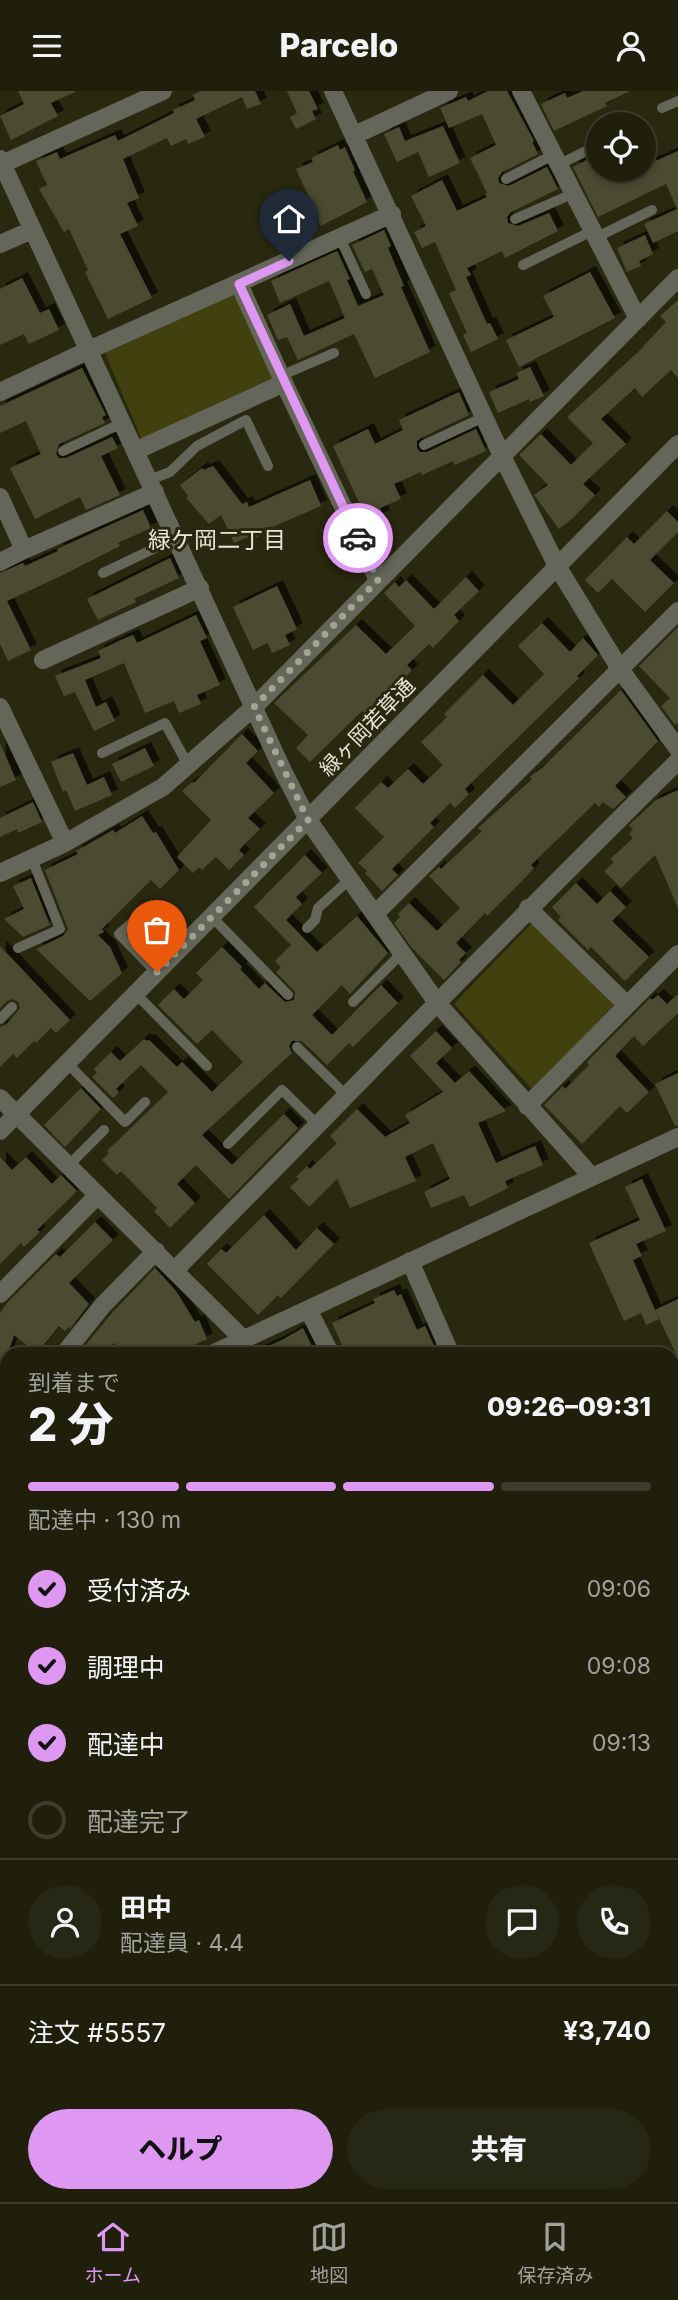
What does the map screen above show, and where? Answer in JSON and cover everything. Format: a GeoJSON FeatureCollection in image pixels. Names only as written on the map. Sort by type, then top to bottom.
{"type":"FeatureCollection","features":[{"type":"Feature","properties":{"kind":"street"},"geometry":{"type":"LineString","coordinates":[[163,91],[1,163],[308,820],[438,1004],[592,1177]]}},
{"type":"Feature","properties":{"kind":"street"},"geometry":{"type":"LineString","coordinates":[[333,91],[484,418],[558,566],[620,669],[678,749]]}},
{"type":"Feature","properties":{"kind":"street"},"geometry":{"type":"LineString","coordinates":[[355,135],[449,91]]}},
{"type":"Feature","properties":{"kind":"street"},"geometry":{"type":"LineString","coordinates":[[521,91],[638,319]]}},
{"type":"Feature","properties":{"kind":"street"},"geometry":{"type":"LineString","coordinates":[[0,392],[392,214]]}},
{"type":"Feature","properties":{"kind":"street"},"geometry":{"type":"LineString","coordinates":[[0,244],[32,230]]}},
{"type":"Feature","properties":{"kind":"street"},"geometry":{"type":"LineString","coordinates":[[0,873],[65,843],[163,787],[254,707],[678,278]]}},
{"type":"Feature","properties":{"kind":"street"},"geometry":{"type":"LineString","coordinates":[[239,284],[378,580]]}},
{"type":"Feature","properties":{"kind":"street"},"geometry":{"type":"LineString","coordinates":[[135,451],[282,379]]}},
{"type":"Feature","properties":{"kind":"street","name":"緑ヶ岡若草通"},"geometry":{"type":"LineString","coordinates":[[0,1131],[678,444]]}},
{"type":"Feature","properties":{"kind":"street"},"geometry":{"type":"LineString","coordinates":[[0,562],[152,486]]}},
{"type":"Feature","properties":{"kind":"street"},"geometry":{"type":"LineString","coordinates":[[0,497],[24,550]]}},
{"type":"Feature","properties":{"kind":"street"},"geometry":{"type":"LineString","coordinates":[[43,660],[200,588]]}},
{"type":"Feature","properties":{"kind":"street"},"geometry":{"type":"LineString","coordinates":[[375,914],[678,611]]}},
{"type":"Feature","properties":{"kind":"street"},"geometry":{"type":"LineString","coordinates":[[0,706],[65,843]]}},
{"type":"Feature","properties":{"kind":"street"},"geometry":{"type":"LineString","coordinates":[[175,1270],[438,1004],[528,908],[678,761]]}},
{"type":"Feature","properties":{"kind":"street"},"geometry":{"type":"LineString","coordinates":[[528,908],[626,1004]]}},
{"type":"Feature","properties":{"kind":"street"},"geometry":{"type":"LineString","coordinates":[[527,1106],[678,954]]}},
{"type":"Feature","properties":{"kind":"street"},"geometry":{"type":"LineString","coordinates":[[0,1098],[175,1270],[240,1346],[309,1309],[678,1137]]}},
{"type":"Feature","properties":{"kind":"street"},"geometry":{"type":"LineString","coordinates":[[0,1294],[99,1195]]}},
{"type":"Feature","properties":{"kind":"street"},"geometry":{"type":"LineString","coordinates":[[69,1347],[103,1305],[156,1251]]}},
{"type":"Feature","properties":{"kind":"street"},"geometry":{"type":"LineString","coordinates":[[410,1261],[448,1347]]}},
{"type":"Feature","properties":{"kind":"street"},"geometry":{"type":"LineString","coordinates":[[309,1309],[327,1347]]}},
{"type":"Feature","properties":{"kind":"lane"},"geometry":{"type":"LineString","coordinates":[[662,108],[678,101]]}},
{"type":"Feature","properties":{"kind":"lane"},"geometry":{"type":"LineString","coordinates":[[506,179],[586,149]]}},
{"type":"Feature","properties":{"kind":"lane"},"geometry":{"type":"LineString","coordinates":[[515,219],[572,194]]}},
{"type":"Feature","properties":{"kind":"lane"},"geometry":{"type":"LineString","coordinates":[[523,265],[652,210]]}},
{"type":"Feature","properties":{"kind":"lane"},"geometry":{"type":"LineString","coordinates":[[340,238],[366,294]]}},
{"type":"Feature","properties":{"kind":"lane"},"geometry":{"type":"LineString","coordinates":[[282,379],[334,353]]}},
{"type":"Feature","properties":{"kind":"lane"},"geometry":{"type":"LineString","coordinates":[[424,445],[484,418]]}},
{"type":"Feature","properties":{"kind":"lane"},"geometry":{"type":"LineString","coordinates":[[152,486],[197,446],[246,420],[268,466]]}},
{"type":"Feature","properties":{"kind":"lane"},"geometry":{"type":"LineString","coordinates":[[63,451],[122,423]]}},
{"type":"Feature","properties":{"kind":"lane"},"geometry":{"type":"LineString","coordinates":[[103,573],[176,538]]}},
{"type":"Feature","properties":{"kind":"lane"},"geometry":{"type":"LineString","coordinates":[[102,753],[165,723],[188,765]]}},
{"type":"Feature","properties":{"kind":"lane"},"geometry":{"type":"LineString","coordinates":[[19,948],[60,929],[32,859]]}},
{"type":"Feature","properties":{"kind":"lane"},"geometry":{"type":"LineString","coordinates":[[307,928],[315,920],[318,908],[350,879]]}},
{"type":"Feature","properties":{"kind":"lane"},"geometry":{"type":"LineString","coordinates":[[141,915],[119,934],[157,972]]}},
{"type":"Feature","properties":{"kind":"lane"},"geometry":{"type":"LineString","coordinates":[[212,917],[288,995]]}},
{"type":"Feature","properties":{"kind":"lane"},"geometry":{"type":"LineString","coordinates":[[353,1002],[401,954]]}},
{"type":"Feature","properties":{"kind":"lane"},"geometry":{"type":"LineString","coordinates":[[136,994],[207,1066]]}},
{"type":"Feature","properties":{"kind":"lane"},"geometry":{"type":"LineString","coordinates":[[0,1019],[12,1007]]}},
{"type":"Feature","properties":{"kind":"lane"},"geometry":{"type":"LineString","coordinates":[[297,1047],[347,1096]]}},
{"type":"Feature","properties":{"kind":"lane"},"geometry":{"type":"LineString","coordinates":[[67,1063],[125,1122],[145,1102]]}},
{"type":"Feature","properties":{"kind":"lane"},"geometry":{"type":"LineString","coordinates":[[228,1144],[282,1090],[318,1125]]}},
{"type":"Feature","properties":{"kind":"lane"},"geometry":{"type":"LineString","coordinates":[[69,1165],[104,1130]]}},
{"type":"Feature","properties":{"kind":"shaded area"},"geometry":{"type":"Polygon","coordinates":[[[237,293],[275,379],[142,440],[105,353],[237,293]]]}},
{"type":"Feature","properties":{"kind":"shaded area"},"geometry":{"type":"Polygon","coordinates":[[[532,923],[615,1004],[532,1089],[454,1004],[532,923]]]}},
{"type":"Feature","properties":{"kind":"building"},"geometry":{"type":"Polygon","coordinates":[[[18,91],[77,91],[51,103],[58,116],[11,140],[0,116],[24,104],[18,91]]]}},
{"type":"Feature","properties":{"kind":"building"},"geometry":{"type":"Polygon","coordinates":[[[201,91],[255,91],[261,104],[247,109],[242,97],[196,119],[205,137],[188,144],[186,139],[171,146],[167,138],[123,159],[139,198],[127,203],[138,226],[120,234],[152,298],[108,319],[85,272],[88,270],[69,229],[64,232],[39,189],[47,185],[36,161],[57,152],[60,159],[115,135],[118,141],[174,113],[173,110],[195,100],[193,95],[201,91]]]}},
{"type":"Feature","properties":{"kind":"building"},"geometry":{"type":"Polygon","coordinates":[[[287,91],[309,91],[318,109],[312,111],[316,119],[296,129],[290,117],[297,113],[287,91]]]}},
{"type":"Feature","properties":{"kind":"building"},"geometry":{"type":"Polygon","coordinates":[[[488,91],[507,91],[534,141],[532,142],[538,154],[502,172],[498,178],[499,183],[509,186],[547,167],[558,189],[511,212],[507,217],[508,223],[518,226],[549,213],[558,231],[505,258],[502,251],[467,268],[471,275],[466,277],[487,324],[490,323],[498,339],[471,352],[463,335],[467,333],[449,293],[456,290],[435,242],[422,248],[414,232],[426,226],[411,196],[442,180],[457,211],[487,197],[470,158],[496,145],[482,114],[449,128],[440,108],[466,97],[468,101],[488,91]]]}},
{"type":"Feature","properties":{"kind":"building"},"geometry":{"type":"Polygon","coordinates":[[[583,91],[630,91],[605,103],[607,106],[594,112],[586,112],[586,116],[554,131],[541,104],[565,93],[567,98],[583,91]]]}},
{"type":"Feature","properties":{"kind":"building"},"geometry":{"type":"Polygon","coordinates":[[[443,126],[460,163],[429,177],[418,152],[397,162],[384,134],[399,127],[405,141],[443,126]]]}},
{"type":"Feature","properties":{"kind":"building"},"geometry":{"type":"Polygon","coordinates":[[[338,145],[340,150],[345,147],[367,202],[321,226],[296,169],[313,162],[311,158],[338,145]]]}},
{"type":"Feature","properties":{"kind":"building"},"geometry":{"type":"Polygon","coordinates":[[[678,151],[678,231],[653,243],[644,224],[677,209],[666,184],[598,217],[573,167],[586,160],[586,182],[656,182],[656,161],[678,151]]]}},
{"type":"Feature","properties":{"kind":"building"},"geometry":{"type":"Polygon","coordinates":[[[384,230],[391,246],[388,248],[404,286],[401,287],[430,352],[375,378],[354,334],[298,360],[287,337],[278,340],[267,315],[290,304],[304,336],[345,318],[329,281],[280,303],[271,281],[337,251],[350,279],[347,280],[358,306],[384,295],[372,269],[365,272],[352,245],[384,230]]]}},
{"type":"Feature","properties":{"kind":"building"},"geometry":{"type":"Polygon","coordinates":[[[645,235],[653,254],[639,261],[641,266],[627,272],[617,248],[645,235]]]}},
{"type":"Feature","properties":{"kind":"building"},"geometry":{"type":"Polygon","coordinates":[[[590,272],[615,318],[519,367],[506,340],[554,317],[543,296],[590,272]]]}},
{"type":"Feature","properties":{"kind":"building"},"geometry":{"type":"Polygon","coordinates":[[[22,278],[40,313],[49,309],[59,330],[29,344],[24,334],[0,345],[0,289],[22,278]]]}},
{"type":"Feature","properties":{"kind":"building"},"geometry":{"type":"Polygon","coordinates":[[[678,300],[678,378],[671,370],[642,397],[635,388],[601,419],[626,444],[583,484],[595,495],[559,529],[534,495],[548,485],[519,455],[541,434],[571,465],[593,443],[567,417],[639,351],[666,322],[660,316],[678,300]]]}},
{"type":"Feature","properties":{"kind":"building"},"geometry":{"type":"Polygon","coordinates":[[[530,367],[544,396],[530,402],[529,399],[498,413],[489,392],[519,379],[516,373],[530,367]]]}},
{"type":"Feature","properties":{"kind":"building"},"geometry":{"type":"Polygon","coordinates":[[[82,368],[106,415],[102,417],[105,423],[59,444],[56,454],[59,458],[66,458],[112,437],[118,448],[101,456],[120,495],[86,510],[80,497],[35,519],[10,468],[41,454],[26,421],[0,433],[0,406],[82,368]]]}},
{"type":"Feature","properties":{"kind":"building"},"geometry":{"type":"Polygon","coordinates":[[[459,392],[469,415],[421,438],[417,441],[417,448],[420,452],[427,452],[476,429],[486,451],[455,465],[453,461],[394,484],[401,499],[380,508],[384,516],[368,522],[333,446],[368,429],[375,444],[403,430],[399,420],[459,392]]]}},
{"type":"Feature","properties":{"kind":"building"},"geometry":{"type":"Polygon","coordinates":[[[213,466],[242,504],[247,502],[249,507],[310,480],[321,506],[263,531],[264,534],[250,540],[248,537],[234,543],[221,515],[209,524],[186,498],[188,496],[180,485],[202,468],[204,470],[213,466]]]}},
{"type":"Feature","properties":{"kind":"building"},"geometry":{"type":"Polygon","coordinates":[[[143,510],[151,528],[118,543],[120,546],[61,576],[7,601],[31,650],[8,661],[0,644],[0,573],[23,563],[25,566],[143,510]]]}},
{"type":"Feature","properties":{"kind":"building"},"geometry":{"type":"Polygon","coordinates":[[[667,511],[678,522],[678,532],[650,560],[674,583],[645,612],[612,579],[598,593],[585,580],[627,537],[634,544],[667,511]]]}},
{"type":"Feature","properties":{"kind":"building"},"geometry":{"type":"Polygon","coordinates":[[[170,558],[179,578],[98,620],[87,599],[170,558]]]}},
{"type":"Feature","properties":{"kind":"building"},"geometry":{"type":"Polygon","coordinates":[[[466,577],[479,591],[454,615],[459,621],[433,648],[429,644],[407,665],[412,670],[367,716],[362,711],[310,762],[296,748],[308,735],[274,703],[356,625],[386,654],[415,626],[384,593],[395,582],[399,587],[406,580],[434,609],[466,577]]]}},
{"type":"Feature","properties":{"kind":"building"},"geometry":{"type":"Polygon","coordinates":[[[277,586],[297,629],[285,635],[290,645],[272,653],[268,643],[253,650],[233,607],[277,586]]]}},
{"type":"Feature","properties":{"kind":"building"},"geometry":{"type":"Polygon","coordinates":[[[196,615],[207,638],[200,641],[220,685],[197,695],[201,704],[179,713],[174,701],[145,713],[124,663],[85,680],[96,707],[106,702],[115,721],[94,731],[75,692],[64,696],[55,676],[101,658],[98,651],[121,640],[133,635],[137,643],[196,615]]]}},
{"type":"Feature","properties":{"kind":"building"},"geometry":{"type":"Polygon","coordinates":[[[542,623],[570,652],[583,638],[598,655],[577,676],[579,678],[465,789],[469,794],[455,808],[450,803],[430,823],[434,827],[392,869],[398,875],[382,891],[358,863],[384,837],[355,808],[381,782],[388,788],[408,769],[423,784],[443,765],[421,742],[447,717],[444,714],[483,675],[513,705],[544,674],[518,646],[542,623]]]}},
{"type":"Feature","properties":{"kind":"building"},"geometry":{"type":"Polygon","coordinates":[[[678,627],[678,723],[675,725],[661,706],[670,698],[639,666],[678,627]]]}},
{"type":"Feature","properties":{"kind":"building"},"geometry":{"type":"Polygon","coordinates":[[[621,690],[658,741],[615,786],[626,797],[613,809],[603,802],[599,807],[595,803],[531,865],[534,868],[522,881],[456,943],[466,953],[444,980],[412,948],[394,923],[400,917],[398,914],[409,903],[437,931],[460,908],[429,876],[439,867],[441,869],[482,831],[478,828],[532,779],[530,777],[621,690]]]}},
{"type":"Feature","properties":{"kind":"building"},"geometry":{"type":"Polygon","coordinates":[[[242,734],[258,751],[246,763],[274,793],[248,818],[260,829],[239,850],[244,855],[229,870],[216,857],[202,870],[199,867],[193,873],[177,857],[211,820],[182,791],[194,783],[242,734]]]}},
{"type":"Feature","properties":{"kind":"building"},"geometry":{"type":"Polygon","coordinates":[[[0,743],[16,780],[0,787],[0,743]]]}},
{"type":"Feature","properties":{"kind":"building"},"geometry":{"type":"Polygon","coordinates":[[[145,748],[154,766],[121,782],[112,764],[145,748]]]}},
{"type":"Feature","properties":{"kind":"building"},"geometry":{"type":"Polygon","coordinates":[[[73,753],[87,785],[104,777],[112,795],[75,811],[66,790],[63,792],[51,762],[73,753]]]}},
{"type":"Feature","properties":{"kind":"building"},"geometry":{"type":"Polygon","coordinates":[[[678,790],[678,908],[655,855],[621,888],[604,871],[614,862],[610,859],[633,838],[629,834],[633,829],[629,825],[656,800],[678,790]]]}},
{"type":"Feature","properties":{"kind":"building"},"geometry":{"type":"Polygon","coordinates":[[[33,802],[42,822],[18,833],[17,829],[0,837],[0,818],[33,802]]]}},
{"type":"Feature","properties":{"kind":"building"},"geometry":{"type":"Polygon","coordinates":[[[142,816],[153,833],[156,832],[179,870],[160,889],[151,880],[102,929],[104,932],[98,935],[110,947],[122,973],[90,1001],[36,949],[63,936],[68,929],[45,870],[142,816]]]}},
{"type":"Feature","properties":{"kind":"building"},"geometry":{"type":"Polygon","coordinates":[[[305,855],[322,873],[296,897],[302,904],[286,920],[317,952],[357,916],[388,953],[350,994],[342,985],[312,1015],[332,1035],[381,985],[398,1003],[353,1047],[349,1043],[327,1065],[302,1041],[292,1041],[289,1046],[292,1053],[202,1135],[232,1165],[284,1114],[298,1128],[229,1199],[196,1165],[177,1184],[195,1203],[170,1228],[154,1211],[157,1208],[121,1171],[117,1175],[102,1160],[109,1153],[107,1151],[168,1092],[141,1065],[116,1089],[119,1092],[113,1098],[92,1077],[97,1073],[94,1069],[111,1052],[120,1061],[144,1039],[149,1040],[177,1067],[182,1062],[212,1092],[243,1062],[212,1030],[197,1044],[158,1005],[174,989],[184,999],[203,980],[196,973],[222,947],[259,989],[265,983],[285,1002],[294,1000],[295,992],[276,972],[281,967],[275,961],[291,945],[254,907],[305,855]]]}},
{"type":"Feature","properties":{"kind":"building"},"geometry":{"type":"Polygon","coordinates":[[[31,878],[50,925],[23,937],[4,919],[24,909],[13,886],[31,878]]]}},
{"type":"Feature","properties":{"kind":"building"},"geometry":{"type":"Polygon","coordinates":[[[576,883],[597,904],[610,891],[626,907],[612,921],[649,957],[625,981],[591,947],[588,950],[558,920],[561,917],[552,907],[576,883]]]}},
{"type":"Feature","properties":{"kind":"building"},"geometry":{"type":"Polygon","coordinates":[[[156,921],[168,932],[151,949],[139,938],[156,921]]]}},
{"type":"Feature","properties":{"kind":"building"},"geometry":{"type":"Polygon","coordinates":[[[0,946],[70,1020],[56,1033],[51,1028],[17,1058],[13,1054],[0,1067],[0,1027],[6,1025],[20,1008],[18,1002],[13,999],[0,1008],[0,946]]]}},
{"type":"Feature","properties":{"kind":"building"},"geometry":{"type":"Polygon","coordinates":[[[678,994],[678,1013],[643,1046],[634,1036],[615,1056],[649,1092],[627,1113],[620,1106],[582,1144],[544,1105],[589,1065],[587,1062],[650,998],[652,1000],[658,995],[667,1004],[678,994]]]}},
{"type":"Feature","properties":{"kind":"building"},"geometry":{"type":"Polygon","coordinates":[[[436,1031],[452,1048],[436,1063],[455,1083],[469,1071],[506,1111],[478,1123],[496,1163],[535,1146],[543,1165],[505,1181],[508,1188],[470,1207],[464,1195],[431,1208],[424,1192],[450,1179],[433,1143],[405,1157],[416,1181],[350,1208],[337,1179],[309,1207],[290,1187],[307,1166],[310,1169],[337,1143],[330,1136],[357,1109],[385,1137],[410,1123],[405,1115],[443,1092],[410,1056],[436,1031]]]}},
{"type":"Feature","properties":{"kind":"building"},"geometry":{"type":"Polygon","coordinates":[[[678,1073],[678,1126],[675,1126],[655,1084],[678,1073]]]}},
{"type":"Feature","properties":{"kind":"building"},"geometry":{"type":"Polygon","coordinates":[[[81,1088],[101,1109],[65,1147],[44,1125],[81,1088]]]}},
{"type":"Feature","properties":{"kind":"building"},"geometry":{"type":"Polygon","coordinates":[[[0,1157],[12,1170],[26,1157],[52,1184],[61,1175],[77,1191],[37,1230],[40,1232],[24,1247],[21,1243],[0,1264],[0,1157]]]}},
{"type":"Feature","properties":{"kind":"building"},"geometry":{"type":"Polygon","coordinates":[[[642,1179],[666,1231],[636,1244],[642,1256],[633,1260],[655,1310],[678,1299],[678,1347],[673,1347],[656,1312],[659,1319],[646,1325],[641,1313],[624,1321],[589,1243],[640,1220],[625,1187],[642,1179]]]}},
{"type":"Feature","properties":{"kind":"building"},"geometry":{"type":"Polygon","coordinates":[[[264,1215],[296,1250],[317,1228],[334,1244],[281,1298],[278,1295],[258,1315],[207,1264],[221,1249],[226,1253],[264,1215]]]}},
{"type":"Feature","properties":{"kind":"building"},"geometry":{"type":"Polygon","coordinates":[[[95,1222],[113,1240],[69,1283],[89,1304],[70,1329],[69,1327],[65,1331],[59,1326],[42,1347],[29,1347],[14,1335],[10,1347],[0,1347],[0,1313],[56,1254],[60,1257],[95,1222]]]}},
{"type":"Feature","properties":{"kind":"building"},"geometry":{"type":"Polygon","coordinates":[[[155,1268],[176,1291],[195,1322],[199,1320],[207,1339],[190,1347],[117,1347],[115,1343],[106,1347],[84,1347],[155,1268]]]}},
{"type":"Feature","properties":{"kind":"building"},"geometry":{"type":"Polygon","coordinates":[[[394,1290],[397,1296],[401,1294],[417,1330],[425,1326],[435,1347],[343,1347],[332,1323],[375,1303],[373,1299],[394,1290]]]}},
{"type":"Feature","properties":{"kind":"building"},"geometry":{"type":"Polygon","coordinates":[[[303,1328],[312,1347],[267,1347],[303,1328]]]}},
{"type":"Feature","properties":{"kind":"way so far"},"geometry":{"type":"LineString","coordinates":[[157,972],[308,820],[254,707],[378,580],[358,538]]}},
{"type":"Feature","properties":{"kind":"district","name":"緑ケ岡二丁目"},"geometry":{"type":"Point","coordinates":[217,540]}},
{"type":"Feature","properties":{"kind":"route"},"geometry":{"type":"LineString","coordinates":[[289,261],[239,284],[358,538]]}}]}
